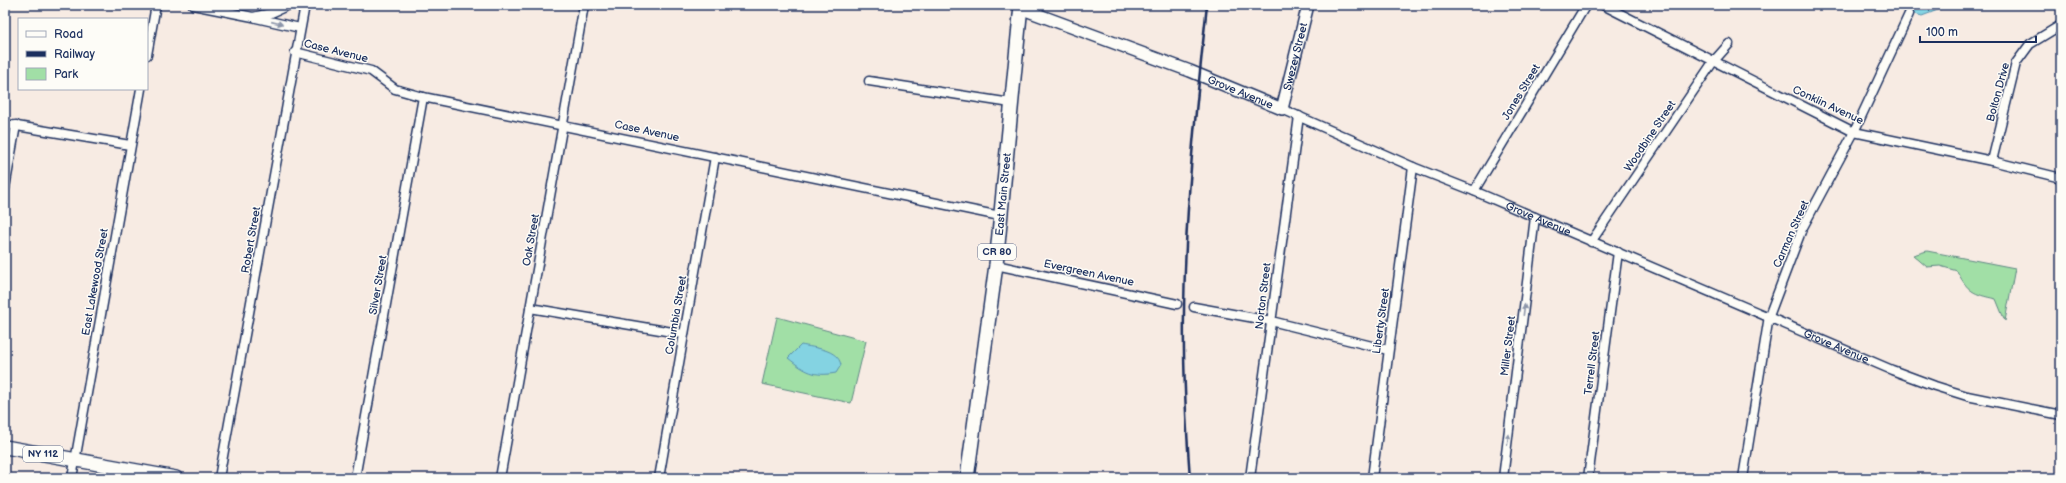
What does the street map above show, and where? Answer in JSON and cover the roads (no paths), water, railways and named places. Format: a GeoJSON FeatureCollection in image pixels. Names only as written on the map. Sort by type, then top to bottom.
{"type":"FeatureCollection","features":[{"type":"Feature","properties":{"kind":"main road","name":"East Main Street"},"geometry":{"type":"LineString","coordinates":[[967,478],[996,265],[1019,6]]}},
{"type":"Feature","properties":{"kind":"main road","name":"NY 112"},"geometry":{"type":"LineString","coordinates":[[5,447],[176,478]]}},
{"type":"Feature","properties":{"kind":"street"},"geometry":{"type":"LineString","coordinates":[[148,49],[156,5]]}},
{"type":"Feature","properties":{"kind":"street"},"geometry":{"type":"LineString","coordinates":[[193,5],[300,28]]}},
{"type":"Feature","properties":{"kind":"street"},"geometry":{"type":"LineString","coordinates":[[253,17],[271,13],[289,5]]}},
{"type":"Feature","properties":{"kind":"street","name":"Robert Street"},"geometry":{"type":"LineString","coordinates":[[219,478],[295,52],[305,5]]}},
{"type":"Feature","properties":{"kind":"street","name":"Oak Street"},"geometry":{"type":"LineString","coordinates":[[500,478],[584,5]]}},
{"type":"Feature","properties":{"kind":"street","name":"Swezey Street"},"geometry":{"type":"LineString","coordinates":[[1282,109],[1308,5]]}},
{"type":"Feature","properties":{"kind":"street","name":"Jones Street"},"geometry":{"type":"LineString","coordinates":[[1474,190],[1586,5]]}},
{"type":"Feature","properties":{"kind":"street","name":"Conklin Avenue"},"geometry":{"type":"LineString","coordinates":[[1603,5],[1854,132],[1992,161],[2061,178]]}},
{"type":"Feature","properties":{"kind":"street","name":"Grove Avenue"},"geometry":{"type":"LineString","coordinates":[[1019,6],[1190,71],[1299,116],[1413,167],[1474,190],[1591,242],[1769,316],[1892,370],[1967,396],[2061,416]]}},
{"type":"Feature","properties":{"kind":"street","name":"Carman Street"},"geometry":{"type":"LineString","coordinates":[[1743,478],[1769,316],[1802,229],[1854,132],[1909,14]]}},
{"type":"Feature","properties":{"kind":"street","name":"Bolton Drive"},"geometry":{"type":"LineString","coordinates":[[1992,161],[2016,63],[2030,44],[2061,25]]}},
{"type":"Feature","properties":{"kind":"street","name":"Woodbine Street"},"geometry":{"type":"LineString","coordinates":[[1591,242],[1713,62],[1729,44]]}},
{"type":"Feature","properties":{"kind":"street","name":"Case Avenue"},"geometry":{"type":"LineString","coordinates":[[295,52],[371,71],[395,90],[1000,216]]}},
{"type":"Feature","properties":{"kind":"street"},"geometry":{"type":"LineString","coordinates":[[868,81],[1011,104]]}},
{"type":"Feature","properties":{"kind":"street","name":"East Lakewood Street"},"geometry":{"type":"LineString","coordinates":[[72,478],[141,90]]}},
{"type":"Feature","properties":{"kind":"street","name":"Silver Street"},"geometry":{"type":"LineString","coordinates":[[355,478],[423,96]]}},
{"type":"Feature","properties":{"kind":"street","name":"Norton Street"},"geometry":{"type":"LineString","coordinates":[[1250,478],[1299,116]]}},
{"type":"Feature","properties":{"kind":"street"},"geometry":{"type":"LineString","coordinates":[[5,124],[130,145]]}},
{"type":"Feature","properties":{"kind":"street"},"geometry":{"type":"LineString","coordinates":[[5,188],[16,126]]}},
{"type":"Feature","properties":{"kind":"street","name":"Columbia Street"},"geometry":{"type":"LineString","coordinates":[[659,478],[715,157]]}},
{"type":"Feature","properties":{"kind":"street","name":"Liberty Street"},"geometry":{"type":"LineString","coordinates":[[1372,478],[1413,167]]}},
{"type":"Feature","properties":{"kind":"street","name":"Miller Street"},"geometry":{"type":"LineString","coordinates":[[1503,478],[1535,217]]}},
{"type":"Feature","properties":{"kind":"street","name":"Terrell Street"},"geometry":{"type":"LineString","coordinates":[[1588,478],[1618,252]]}},
{"type":"Feature","properties":{"kind":"street","name":"Evergreen Avenue"},"geometry":{"type":"LineString","coordinates":[[996,265],[1177,304]]}},
{"type":"Feature","properties":{"kind":"street"},"geometry":{"type":"LineString","coordinates":[[1194,307],[1271,321],[1388,350]]}},
{"type":"Feature","properties":{"kind":"street"},"geometry":{"type":"LineString","coordinates":[[530,308],[684,334]]}},
{"type":"Feature","properties":{"kind":"water"},"geometry":{"type":"Polygon","coordinates":[[[1883,5],[1951,5],[1922,16],[1883,5]]]}},
{"type":"Feature","properties":{"kind":"water"},"geometry":{"type":"Polygon","coordinates":[[[801,345],[831,352],[839,360],[841,365],[836,373],[816,374],[805,370],[788,358],[801,345]]]}},
{"type":"Feature","properties":{"kind":"railway"},"geometry":{"type":"LineString","coordinates":[[1190,478],[1184,374],[1186,235],[1207,5]]}}]}
